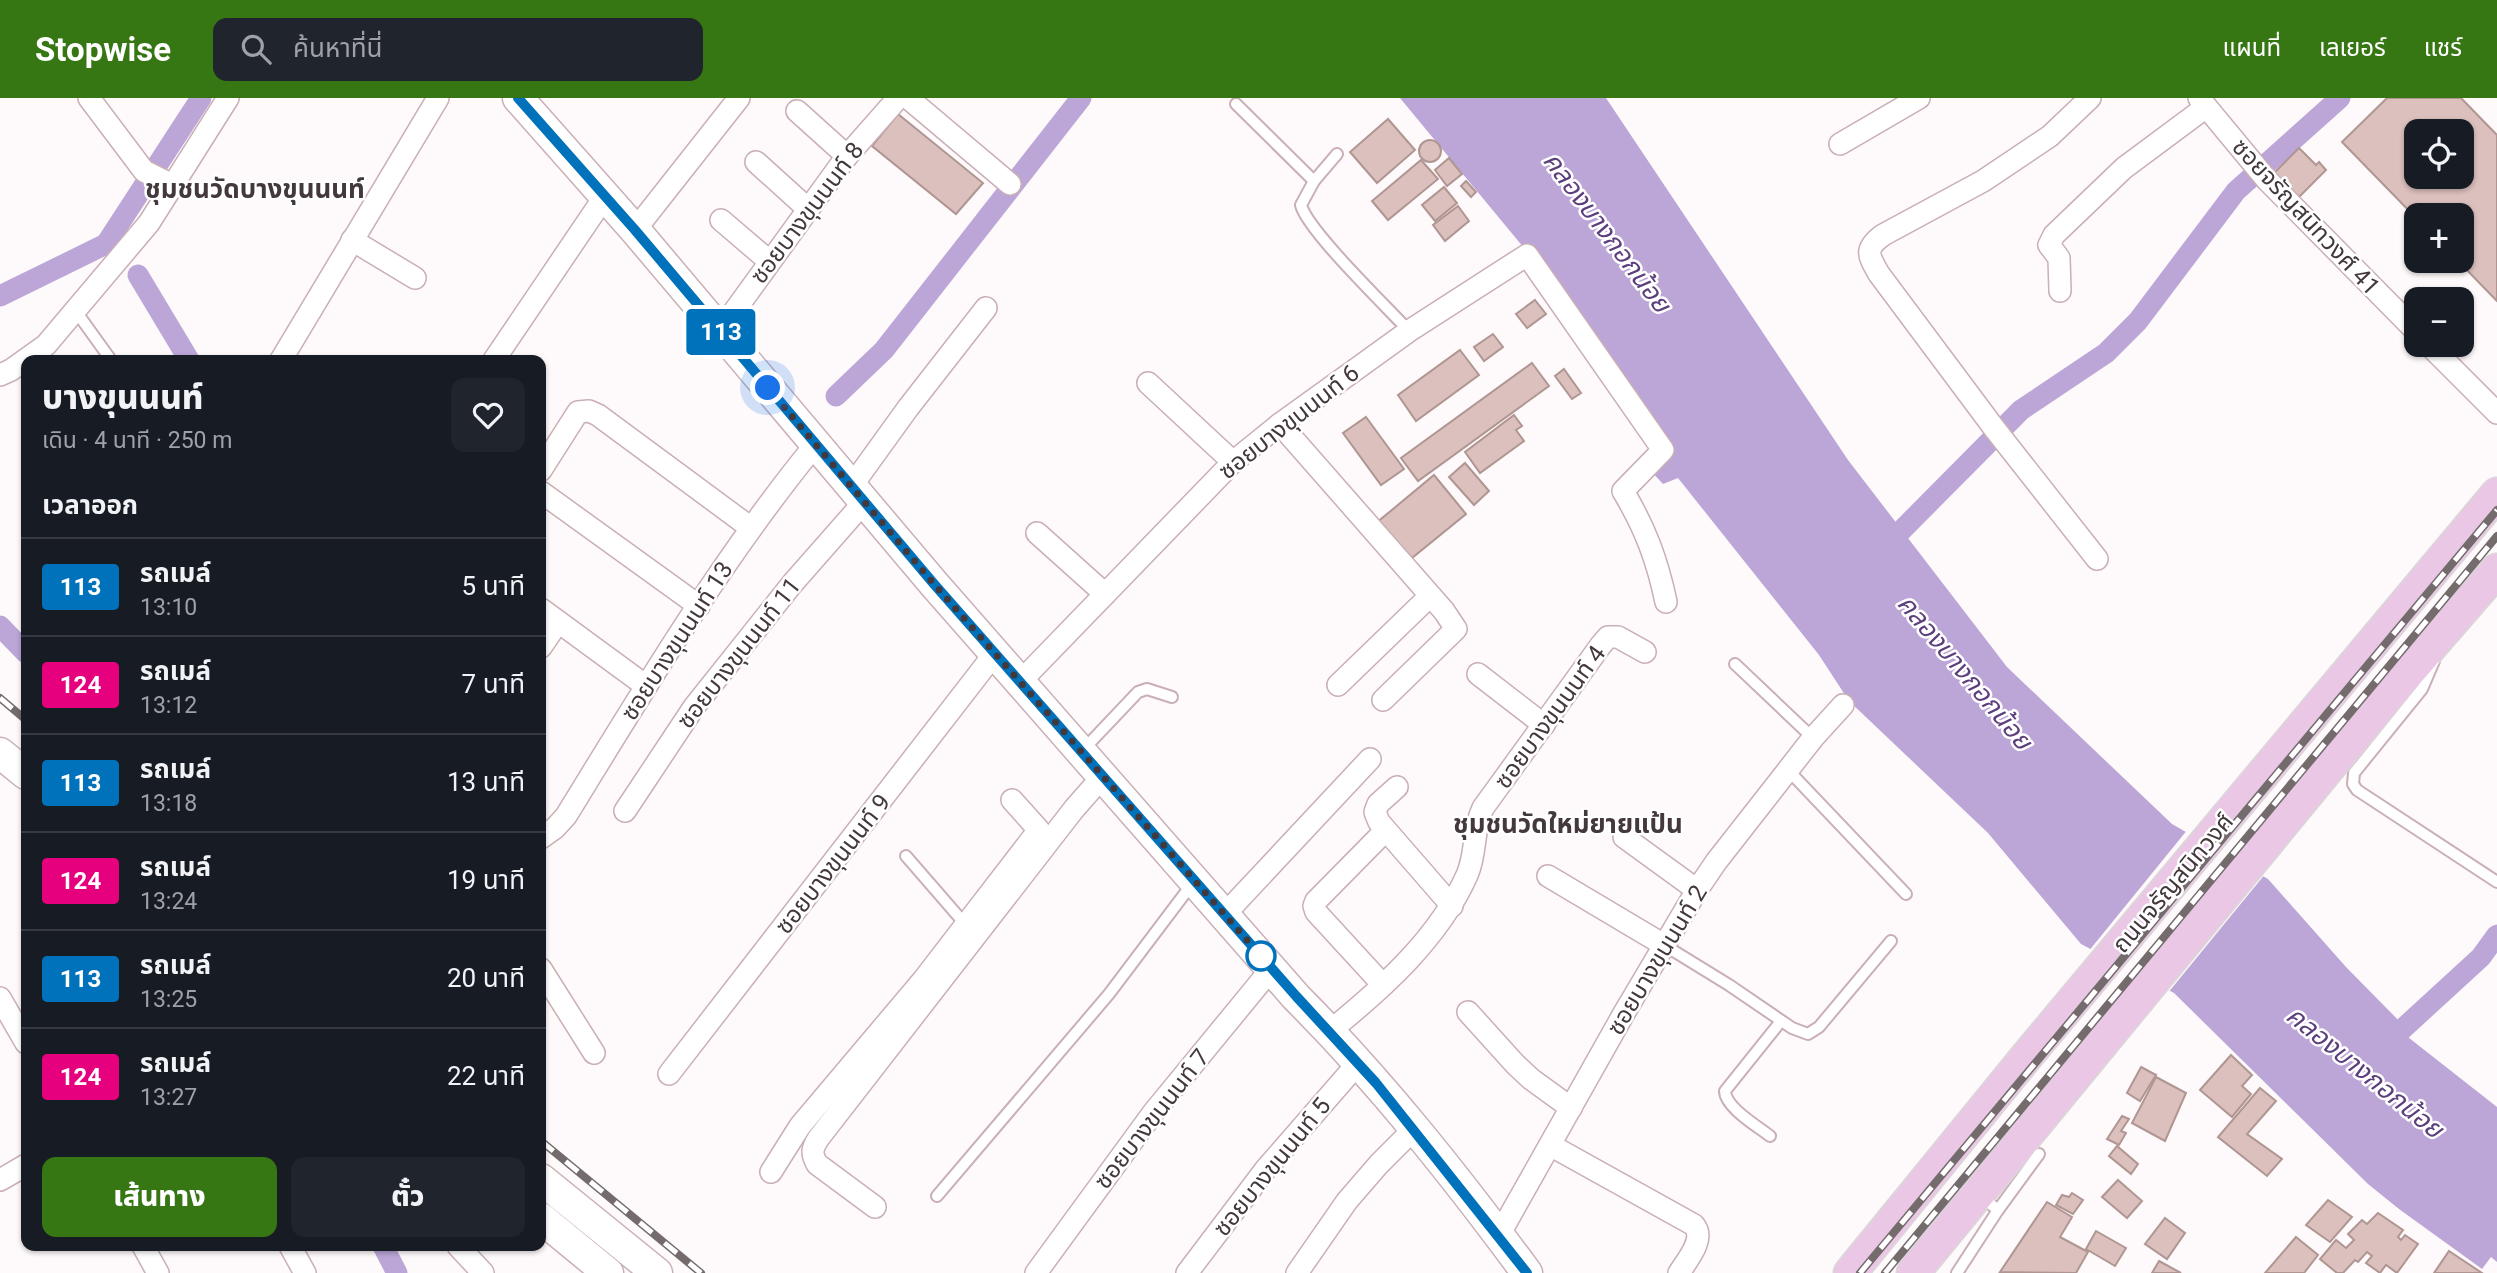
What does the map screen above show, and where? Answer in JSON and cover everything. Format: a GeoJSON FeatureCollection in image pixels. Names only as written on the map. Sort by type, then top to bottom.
{"type":"FeatureCollection","features":[{"type":"Feature","properties":{"kind":"main road","name":"ถนนจรัญสนิทวงศ์"},"geometry":{"type":"LineString","coordinates":[[1850,1273],[2027,1056],[2497,494]]}},
{"type":"Feature","properties":{"kind":"main road","name":"ถนนจรัญสนิทวงศ์"},"geometry":{"type":"LineString","coordinates":[[1913,1273],[1988,1202],[2063,1088],[2386,698],[2497,570]]}},
{"type":"Feature","properties":{"kind":"street"},"geometry":{"type":"LineString","coordinates":[[89,98],[144,171],[172,185]]}},
{"type":"Feature","properties":{"kind":"street"},"geometry":{"type":"LineString","coordinates":[[37,355],[48,349],[75,310],[149,223],[228,98]]}},
{"type":"Feature","properties":{"kind":"street"},"geometry":{"type":"LineString","coordinates":[[284,355],[438,98]]}},
{"type":"Feature","properties":{"kind":"street"},"geometry":{"type":"LineString","coordinates":[[518,98],[635,230],[815,445],[1020,682],[1272,968],[1359,1062],[1527,1273]]}},
{"type":"Feature","properties":{"kind":"street"},"geometry":{"type":"LineString","coordinates":[[635,230],[739,98]]}},
{"type":"Feature","properties":{"kind":"street","name":"ซอยบางขุนนนท์ 8"},"geometry":{"type":"LineString","coordinates":[[720,331],[848,156],[898,98]]}},
{"type":"Feature","properties":{"kind":"street"},"geometry":{"type":"LineString","coordinates":[[908,98],[1010,184]]}},
{"type":"Feature","properties":{"kind":"street"},"geometry":{"type":"LineString","coordinates":[[1840,144],[1919,98]]}},
{"type":"Feature","properties":{"kind":"street"},"geometry":{"type":"LineString","coordinates":[[2090,98],[2050,136],[1983,181],[1883,235],[1871,244],[1869,249],[1879,274],[1994,429],[2097,559]]}},
{"type":"Feature","properties":{"kind":"street"},"geometry":{"type":"LineString","coordinates":[[2060,291],[2059,258],[2049,245],[2054,235],[2124,168],[2202,103]]}},
{"type":"Feature","properties":{"kind":"street","name":"ซอยจรัญสนิทวงศ์ 41"},"geometry":{"type":"LineString","coordinates":[[2202,103],[2267,180],[2404,319]]}},
{"type":"Feature","properties":{"kind":"street"},"geometry":{"type":"LineString","coordinates":[[797,111],[848,156]]}},
{"type":"Feature","properties":{"kind":"street"},"geometry":{"type":"LineString","coordinates":[[756,162],[808,209]]}},
{"type":"Feature","properties":{"kind":"street"},"geometry":{"type":"LineString","coordinates":[[497,355],[605,196]]}},
{"type":"Feature","properties":{"kind":"street"},"geometry":{"type":"LineString","coordinates":[[721,220],[769,261]]}},
{"type":"Feature","properties":{"kind":"street"},"geometry":{"type":"LineString","coordinates":[[352,240],[415,278]]}},
{"type":"Feature","properties":{"kind":"street","name":"ซอยบางขุนนนท์ 6"},"geometry":{"type":"LineString","coordinates":[[1020,682],[1233,463],[1280,424],[1409,331],[1527,255],[1663,450],[1623,491],[1642,523],[1658,564],[1666,602]]}},
{"type":"Feature","properties":{"kind":"street","name":"ซอยบางขุนนนท์ 11"},"geometry":{"type":"LineString","coordinates":[[625,811],[694,707],[792,584],[858,495],[908,408],[986,309]]}},
{"type":"Feature","properties":{"kind":"street"},"geometry":{"type":"LineString","coordinates":[[2441,357],[2497,414]]}},
{"type":"Feature","properties":{"kind":"street"},"geometry":{"type":"LineString","coordinates":[[0,375],[21,364]]}},
{"type":"Feature","properties":{"kind":"street"},"geometry":{"type":"LineString","coordinates":[[1148,383],[1233,463]]}},
{"type":"Feature","properties":{"kind":"street"},"geometry":{"type":"LineString","coordinates":[[546,462],[578,412],[589,411],[650,451],[751,528]]}},
{"type":"Feature","properties":{"kind":"street"},"geometry":{"type":"LineString","coordinates":[[1280,424],[1456,629],[1383,701]]}},
{"type":"Feature","properties":{"kind":"street","name":"ซอยบางขุนนนท์ 13"},"geometry":{"type":"LineString","coordinates":[[546,834],[566,816],[646,686],[751,528],[815,445]]}},
{"type":"Feature","properties":{"kind":"street"},"geometry":{"type":"LineString","coordinates":[[546,496],[699,606]]}},
{"type":"Feature","properties":{"kind":"street"},"geometry":{"type":"LineString","coordinates":[[1037,533],[1105,594]]}},
{"type":"Feature","properties":{"kind":"street"},"geometry":{"type":"LineString","coordinates":[[1338,685],[1430,596]]}},
{"type":"Feature","properties":{"kind":"street"},"geometry":{"type":"LineString","coordinates":[[546,613],[646,686]]}},
{"type":"Feature","properties":{"kind":"street"},"geometry":{"type":"LineString","coordinates":[[546,640],[558,622]]}},
{"type":"Feature","properties":{"kind":"street","name":"ซอยบางขุนนนท์ 4"},"geometry":{"type":"LineString","coordinates":[[1330,1031],[1407,961],[1452,906],[1469,872],[1474,853],[1476,823],[1483,808],[1608,637],[1618,637],[1645,652]]}},
{"type":"Feature","properties":{"kind":"street","name":"ซอยบางขุนนนท์ 9"},"geometry":{"type":"LineString","coordinates":[[669,1074],[995,653]]}},
{"type":"Feature","properties":{"kind":"street"},"geometry":{"type":"LineString","coordinates":[[1478,674],[1544,725]]}},
{"type":"Feature","properties":{"kind":"street","name":"ซอยบางขุนนนท์ 2"},"geometry":{"type":"LineString","coordinates":[[1499,1235],[1697,890],[1813,738],[1843,705]]}},
{"type":"Feature","properties":{"kind":"street"},"geometry":{"type":"LineString","coordinates":[[1225,914],[1370,759]]}},
{"type":"Feature","properties":{"kind":"street"},"geometry":{"type":"LineString","coordinates":[[771,1172],[800,1126],[923,979],[1092,764]]}},
{"type":"Feature","properties":{"kind":"street"},"geometry":{"type":"LineString","coordinates":[[875,1207],[817,1164],[812,1156],[818,1139],[1065,820],[1092,764]]}},
{"type":"Feature","properties":{"kind":"street"},"geometry":{"type":"LineString","coordinates":[[1397,787],[1378,804],[1375,812],[1385,831],[1452,906]]}},
{"type":"Feature","properties":{"kind":"street"},"geometry":{"type":"LineString","coordinates":[[1012,800],[1039,830]]}},
{"type":"Feature","properties":{"kind":"street"},"geometry":{"type":"LineString","coordinates":[[1383,985],[1316,912],[1314,906],[1385,831]]}},
{"type":"Feature","properties":{"kind":"street"},"geometry":{"type":"LineString","coordinates":[[1624,837],[1697,890]]}},
{"type":"Feature","properties":{"kind":"street"},"geometry":{"type":"LineString","coordinates":[[1548,876],[1664,945]]}},
{"type":"Feature","properties":{"kind":"street","name":"ซอยบางขุนนนท์ 7"},"geometry":{"type":"LineString","coordinates":[[1036,1273],[1153,1113],[1272,968]]}},
{"type":"Feature","properties":{"kind":"street"},"geometry":{"type":"LineString","coordinates":[[546,977],[594,1053]]}},
{"type":"Feature","properties":{"kind":"street"},"geometry":{"type":"LineString","coordinates":[[0,998],[21,1034]]}},
{"type":"Feature","properties":{"kind":"street"},"geometry":{"type":"LineString","coordinates":[[1468,1012],[1531,1079],[1571,1108]]}},
{"type":"Feature","properties":{"kind":"street","name":"ซอยบางขุนนนท์ 5"},"geometry":{"type":"LineString","coordinates":[[1187,1273],[1265,1170],[1359,1062]]}},
{"type":"Feature","properties":{"kind":"street"},"geometry":{"type":"LineString","coordinates":[[1297,1273],[1347,1201],[1414,1129]]}},
{"type":"Feature","properties":{"kind":"street"},"geometry":{"type":"LineString","coordinates":[[1550,1144],[1694,1225],[1699,1231],[1699,1238],[1679,1273]]}},
{"type":"Feature","properties":{"kind":"street"},"geometry":{"type":"LineString","coordinates":[[0,1180],[21,1168]]}},
{"type":"Feature","properties":{"kind":"street"},"geometry":{"type":"LineString","coordinates":[[546,1182],[657,1273]]}},
{"type":"Feature","properties":{"kind":"street"},"geometry":{"type":"LineString","coordinates":[[546,1222],[608,1273]]}},
{"type":"Feature","properties":{"kind":"street"},"geometry":{"type":"LineString","coordinates":[[146,1251],[158,1273]]}},
{"type":"Feature","properties":{"kind":"street"},"geometry":{"type":"LineString","coordinates":[[293,1251],[305,1273]]}},
{"type":"Feature","properties":{"kind":"street"},"geometry":{"type":"LineString","coordinates":[[463,1251],[483,1273]]}},
{"type":"Feature","properties":{"kind":"lane"},"geometry":{"type":"LineString","coordinates":[[1236,104],[1314,181]]}},
{"type":"Feature","properties":{"kind":"lane"},"geometry":{"type":"LineString","coordinates":[[1337,154],[1314,181],[1301,205],[1303,212],[1409,331]]}},
{"type":"Feature","properties":{"kind":"lane"},"geometry":{"type":"LineString","coordinates":[[75,310],[107,355]]}},
{"type":"Feature","properties":{"kind":"lane"},"geometry":{"type":"LineString","coordinates":[[2438,638],[2435,658],[2422,689],[2354,773],[2353,784],[2357,790],[2497,882]]}},
{"type":"Feature","properties":{"kind":"lane"},"geometry":{"type":"LineString","coordinates":[[1735,664],[1813,738]]}},
{"type":"Feature","properties":{"kind":"lane"},"geometry":{"type":"LineString","coordinates":[[1092,764],[1138,692],[1147,689],[1172,697]]}},
{"type":"Feature","properties":{"kind":"lane"},"geometry":{"type":"LineString","coordinates":[[1788,770],[1906,894]]}},
{"type":"Feature","properties":{"kind":"lane"},"geometry":{"type":"LineString","coordinates":[[906,856],[965,924]]}},
{"type":"Feature","properties":{"kind":"lane"},"geometry":{"type":"LineString","coordinates":[[937,1196],[1108,994],[1195,880]]}},
{"type":"Feature","properties":{"kind":"lane"},"geometry":{"type":"LineString","coordinates":[[1664,945],[1781,1021],[1808,1034],[1814,1032],[1891,942]]}},
{"type":"Feature","properties":{"kind":"lane"},"geometry":{"type":"LineString","coordinates":[[1770,1136],[1731,1105],[1725,1098],[1725,1091],[1781,1021]]}},
{"type":"Feature","properties":{"kind":"lane"},"geometry":{"type":"LineString","coordinates":[[1957,1273],[1988,1202],[2039,1154]]}},
{"type":"Feature","properties":{"kind":"water","name":"คลองบางกอกน้อย"},"geometry":{"type":"Polygon","coordinates":[[[1400,98],[1606,98],[1848,460],[2007,667],[2172,824],[2268,879],[2346,967],[2408,1030],[2404,1034],[2497,1107],[2497,1262],[2491,1257],[2482,1269],[2368,1184],[2174,993],[2081,944],[1988,833],[1849,701],[1819,655],[1678,478],[1663,484],[1651,471],[1669,453],[1524,248],[1400,98]]]}},
{"type":"Feature","properties":{"kind":"pier"},"geometry":{"type":"Polygon","coordinates":[[[2188,829],[2266,873],[2167,994],[2088,952],[2188,829]]]}},
{"type":"Feature","properties":{"kind":"building"},"geometry":{"type":"Polygon","coordinates":[[[2387,98],[2461,98],[2497,135],[2497,301],[2470,273],[2474,273],[2474,203],[2404,203],[2404,206],[2342,142],[2387,98]]]}},
{"type":"Feature","properties":{"kind":"building"},"geometry":{"type":"Polygon","coordinates":[[[898,114],[983,183],[956,214],[872,146],[898,114]]]}},
{"type":"Feature","properties":{"kind":"building"},"geometry":{"type":"Polygon","coordinates":[[[1388,119],[1415,150],[1377,183],[1350,152],[1388,119]]]}},
{"type":"Feature","properties":{"kind":"building"},"geometry":{"type":"Polygon","coordinates":[[[1430,140],[1438,143],[1441,151],[1438,159],[1430,162],[1422,159],[1419,151],[1422,143],[1430,140]]]}},
{"type":"Feature","properties":{"kind":"building"},"geometry":{"type":"Polygon","coordinates":[[[2299,148],[2316,165],[2319,162],[2326,170],[2296,200],[2272,175],[2299,148]]]}},
{"type":"Feature","properties":{"kind":"building"},"geometry":{"type":"Polygon","coordinates":[[[1449,158],[1462,174],[1447,186],[1435,170],[1449,158]]]}},
{"type":"Feature","properties":{"kind":"building"},"geometry":{"type":"Polygon","coordinates":[[[1421,160],[1438,179],[1388,220],[1372,201],[1421,160]]]}},
{"type":"Feature","properties":{"kind":"building"},"geometry":{"type":"Polygon","coordinates":[[[1466,181],[1476,192],[1471,197],[1461,186],[1466,181]]]}},
{"type":"Feature","properties":{"kind":"building"},"geometry":{"type":"Polygon","coordinates":[[[1444,187],[1457,203],[1435,221],[1422,205],[1444,187]]]}},
{"type":"Feature","properties":{"kind":"building"},"geometry":{"type":"Polygon","coordinates":[[[1458,206],[1469,221],[1445,241],[1433,225],[1458,206]]]}},
{"type":"Feature","properties":{"kind":"building"},"geometry":{"type":"Polygon","coordinates":[[[1535,300],[1546,314],[1527,328],[1516,314],[1535,300]]]}},
{"type":"Feature","properties":{"kind":"building"},"geometry":{"type":"Polygon","coordinates":[[[1493,334],[1503,347],[1484,361],[1474,347],[1493,334]]]}},
{"type":"Feature","properties":{"kind":"building"},"geometry":{"type":"Polygon","coordinates":[[[1460,350],[1479,375],[1416,421],[1398,395],[1460,350]]]}},
{"type":"Feature","properties":{"kind":"building"},"geometry":{"type":"Polygon","coordinates":[[[1532,363],[1549,386],[1418,481],[1401,458],[1532,363]]]}},
{"type":"Feature","properties":{"kind":"building"},"geometry":{"type":"Polygon","coordinates":[[[1564,369],[1581,393],[1572,399],[1555,376],[1564,369]]]}},
{"type":"Feature","properties":{"kind":"building"},"geometry":{"type":"Polygon","coordinates":[[[1514,415],[1522,426],[1516,430],[1524,441],[1480,473],[1465,452],[1514,415]]]}},
{"type":"Feature","properties":{"kind":"building"},"geometry":{"type":"Polygon","coordinates":[[[1366,417],[1404,469],[1381,485],[1343,433],[1366,417]]]}},
{"type":"Feature","properties":{"kind":"building"},"geometry":{"type":"Polygon","coordinates":[[[1465,463],[1489,491],[1474,505],[1449,477],[1465,463]]]}},
{"type":"Feature","properties":{"kind":"building"},"geometry":{"type":"Polygon","coordinates":[[[1434,475],[1466,514],[1407,562],[1375,524],[1434,475]]]}},
{"type":"Feature","properties":{"kind":"building"},"geometry":{"type":"Polygon","coordinates":[[[2231,1055],[2252,1075],[2242,1086],[2251,1094],[2232,1117],[2200,1090],[2231,1055]]]}},
{"type":"Feature","properties":{"kind":"building"},"geometry":{"type":"Polygon","coordinates":[[[2141,1067],[2156,1075],[2140,1101],[2127,1093],[2141,1067]]]}},
{"type":"Feature","properties":{"kind":"building"},"geometry":{"type":"Polygon","coordinates":[[[2156,1077],[2186,1093],[2165,1141],[2132,1123],[2156,1077]]]}},
{"type":"Feature","properties":{"kind":"building"},"geometry":{"type":"Polygon","coordinates":[[[2260,1088],[2276,1101],[2247,1134],[2282,1159],[2267,1176],[2218,1137],[2260,1088]]]}},
{"type":"Feature","properties":{"kind":"building"},"geometry":{"type":"Polygon","coordinates":[[[2122,1116],[2129,1119],[2121,1131],[2126,1133],[2119,1145],[2107,1139],[2122,1116]]]}},
{"type":"Feature","properties":{"kind":"building"},"geometry":{"type":"Polygon","coordinates":[[[2117,1146],[2138,1164],[2131,1174],[2109,1156],[2117,1146]]]}},
{"type":"Feature","properties":{"kind":"building"},"geometry":{"type":"Polygon","coordinates":[[[2118,1180],[2142,1201],[2127,1218],[2102,1197],[2118,1180]]]}},
{"type":"Feature","properties":{"kind":"building"},"geometry":{"type":"Polygon","coordinates":[[[2072,1193],[2083,1200],[2073,1214],[2056,1205],[2062,1195],[2069,1197],[2072,1193]]]}},
{"type":"Feature","properties":{"kind":"building"},"geometry":{"type":"Polygon","coordinates":[[[2328,1200],[2352,1217],[2330,1242],[2306,1225],[2328,1200]]]}},
{"type":"Feature","properties":{"kind":"building"},"geometry":{"type":"Polygon","coordinates":[[[2047,1202],[2072,1217],[2060,1237],[2088,1252],[2076,1273],[2000,1272],[2047,1202]]]}},
{"type":"Feature","properties":{"kind":"building"},"geometry":{"type":"Polygon","coordinates":[[[2378,1213],[2403,1230],[2398,1237],[2401,1240],[2405,1235],[2418,1244],[2397,1273],[2386,1265],[2380,1273],[2366,1263],[2372,1256],[2367,1252],[2343,1273],[2337,1273],[2320,1259],[2336,1240],[2346,1248],[2354,1240],[2348,1234],[2362,1220],[2367,1224],[2378,1213]]]}},
{"type":"Feature","properties":{"kind":"building"},"geometry":{"type":"Polygon","coordinates":[[[2165,1218],[2185,1233],[2167,1259],[2145,1244],[2165,1218]]]}},
{"type":"Feature","properties":{"kind":"building"},"geometry":{"type":"Polygon","coordinates":[[[2096,1231],[2126,1248],[2115,1266],[2086,1249],[2096,1231]]]}},
{"type":"Feature","properties":{"kind":"building"},"geometry":{"type":"Polygon","coordinates":[[[2296,1237],[2318,1255],[2304,1273],[2265,1273],[2296,1237]]]}},
{"type":"Feature","properties":{"kind":"building"},"geometry":{"type":"Polygon","coordinates":[[[2449,1251],[2482,1273],[2434,1273],[2449,1251]]]}},
{"type":"Feature","properties":{"kind":"building"},"geometry":{"type":"Polygon","coordinates":[[[2159,1261],[2181,1273],[2152,1273],[2159,1261]]]}},
{"type":"Feature","properties":{"kind":"waterway"},"geometry":{"type":"LineString","coordinates":[[0,296],[106,244],[201,98]]}},
{"type":"Feature","properties":{"kind":"waterway"},"geometry":{"type":"LineString","coordinates":[[836,396],[884,350],[1081,98]]}},
{"type":"Feature","properties":{"kind":"waterway"},"geometry":{"type":"LineString","coordinates":[[1883,549],[2021,410],[2106,353],[2138,321],[2236,191],[2340,98]]}},
{"type":"Feature","properties":{"kind":"waterway"},"geometry":{"type":"LineString","coordinates":[[138,275],[186,355]]}},
{"type":"Feature","properties":{"kind":"waterway"},"geometry":{"type":"LineString","coordinates":[[0,626],[21,648]]}},
{"type":"Feature","properties":{"kind":"waterway"},"geometry":{"type":"LineString","coordinates":[[2384,1046],[2481,957],[2497,935]]}},
{"type":"Feature","properties":{"kind":"waterway"},"geometry":{"type":"LineString","coordinates":[[386,1251],[397,1273]]}},
{"type":"Feature","properties":{"kind":"railway"},"geometry":{"type":"LineString","coordinates":[[1860,1273],[2497,510]]}},
{"type":"Feature","properties":{"kind":"railway"},"geometry":{"type":"LineString","coordinates":[[1885,1273],[2497,536]]}},
{"type":"Feature","properties":{"kind":"railway"},"geometry":{"type":"LineString","coordinates":[[0,698],[21,716]]}},
{"type":"Feature","properties":{"kind":"railway"},"geometry":{"type":"LineString","coordinates":[[546,1145],[701,1273]]}},
{"type":"Feature","properties":{"kind":"bus line","name":"113"},"geometry":{"type":"LineString","coordinates":[[518,98],[635,230],[934,584],[1296,996],[1394,1103],[1527,1273]]}},
{"type":"Feature","properties":{"kind":"district","name":"ชุมชนวัดบางขุนนนท์"},"geometry":{"type":"Point","coordinates":[255,189]}},
{"type":"Feature","properties":{"kind":"district","name":"ชุมชนวัดใหม่ยายแป้น"},"geometry":{"type":"Point","coordinates":[1568,824]}},
{"type":"Feature","properties":{"kind":"route"},"geometry":{"type":"LineString","coordinates":[[768,388],[934,584],[1261,956]]}}]}
